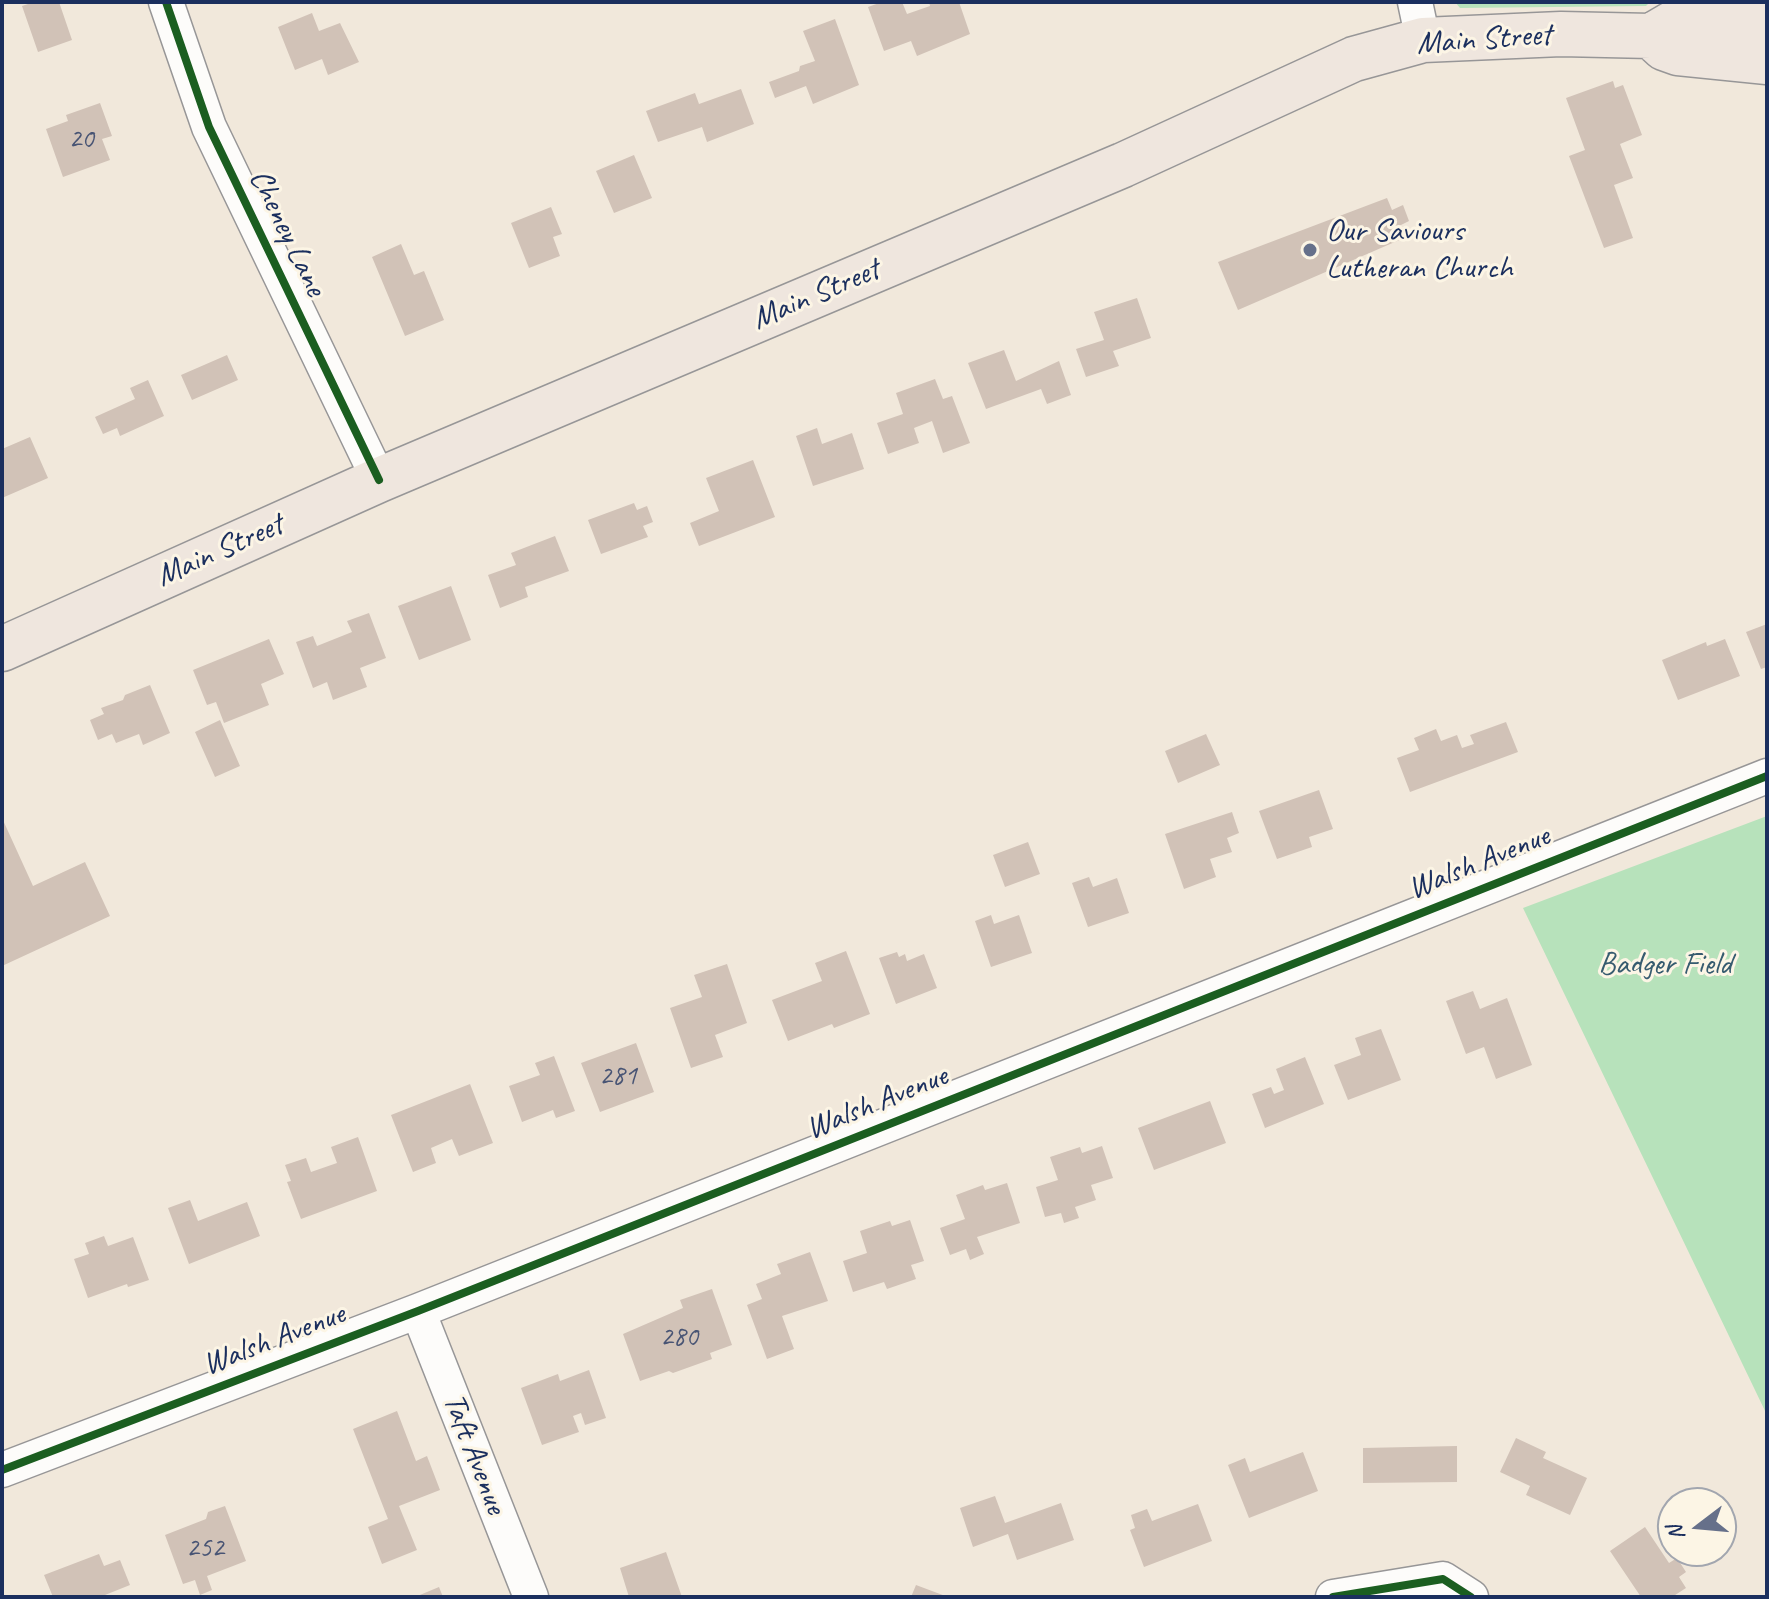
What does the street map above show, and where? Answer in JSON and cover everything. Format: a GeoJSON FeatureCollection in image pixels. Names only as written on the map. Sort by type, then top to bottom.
{"type":"FeatureCollection","features":[{"type":"Feature","properties":{"kind":"main road"},"geometry":{"type":"LineString","coordinates":[[1767,24],[1725,18],[1694,19],[1675,22],[1651,36],[1664,48],[1678,53],[1767,62]]}},
{"type":"Feature","properties":{"kind":"main road","name":"Main Street"},"geometry":{"type":"LineString","coordinates":[[2,649],[379,480],[1123,165],[1354,59],[1419,21],[1533,35],[1651,36]]}},
{"type":"Feature","properties":{"kind":"street","name":"Cheney Lane"},"geometry":{"type":"LineString","coordinates":[[166,2],[209,127],[379,480]]}},
{"type":"Feature","properties":{"kind":"street","name":"Walsh Avenue"},"geometry":{"type":"LineString","coordinates":[[2,1470],[418,1311],[1767,776]]}},
{"type":"Feature","properties":{"kind":"street","name":"Taft Avenue"},"geometry":{"type":"LineString","coordinates":[[418,1311],[531,1597]]}},
{"type":"Feature","properties":{"kind":"street"},"geometry":{"type":"LineString","coordinates":[[1333,1597],[1443,1579],[1471,1597]]}},
{"type":"Feature","properties":{"kind":"green space"},"geometry":{"type":"Polygon","coordinates":[[[1455,2],[1650,2],[1646,6],[1460,8],[1455,2]]]}},
{"type":"Feature","properties":{"kind":"green space","name":"Badger Field"},"geometry":{"type":"Polygon","coordinates":[[[1767,816],[1767,1415],[1523,908],[1767,816]]]}},
{"type":"Feature","properties":{"kind":"building"},"geometry":{"type":"Polygon","coordinates":[[[34,2],[59,2],[72,40],[38,52],[22,6],[34,2]]]}},
{"type":"Feature","properties":{"kind":"building"},"geometry":{"type":"Polygon","coordinates":[[[882,2],[902,2],[907,14],[930,6],[929,2],[959,2],[970,34],[917,56],[911,41],[884,51],[868,7],[882,2]]]}},
{"type":"Feature","properties":{"kind":"building"},"geometry":{"type":"Polygon","coordinates":[[[312,13],[319,31],[340,23],[359,62],[328,75],[322,59],[295,70],[278,27],[312,13]]]}},
{"type":"Feature","properties":{"kind":"building"},"geometry":{"type":"Polygon","coordinates":[[[835,19],[859,85],[813,104],[806,86],[775,98],[769,82],[799,71],[800,66],[815,61],[803,31],[835,19]]]}},
{"type":"Feature","properties":{"kind":"building"},"geometry":{"type":"Polygon","coordinates":[[[1613,81],[1615,88],[1623,85],[1642,135],[1620,144],[1633,178],[1614,185],[1633,238],[1604,248],[1569,156],[1585,150],[1566,98],[1613,81]]]}},
{"type":"Feature","properties":{"kind":"building"},"geometry":{"type":"Polygon","coordinates":[[[741,89],[754,124],[707,142],[702,127],[658,142],[646,111],[695,93],[699,104],[741,89]]]}},
{"type":"Feature","properties":{"kind":"building"},"geometry":{"type":"Polygon","coordinates":[[[100,103],[112,136],[102,139],[110,160],[63,177],[46,129],[68,121],[66,115],[100,103]]]}},
{"type":"Feature","properties":{"kind":"building"},"geometry":{"type":"Polygon","coordinates":[[[634,155],[652,198],[614,213],[596,171],[634,155]]]}},
{"type":"Feature","properties":{"kind":"building","name":"Our Saviours Lutheran Church"},"geometry":{"type":"Polygon","coordinates":[[[1387,198],[1392,210],[1403,205],[1409,221],[1399,226],[1404,238],[1238,310],[1218,262],[1387,198]]]}},
{"type":"Feature","properties":{"kind":"building"},"geometry":{"type":"Polygon","coordinates":[[[551,207],[562,234],[553,237],[560,256],[529,268],[511,223],[551,207]]]}},
{"type":"Feature","properties":{"kind":"building"},"geometry":{"type":"Polygon","coordinates":[[[401,244],[414,275],[424,271],[444,320],[405,336],[372,257],[401,244]]]}},
{"type":"Feature","properties":{"kind":"building"},"geometry":{"type":"Polygon","coordinates":[[[1137,298],[1151,338],[1113,351],[1119,366],[1086,377],[1076,349],[1104,340],[1094,312],[1137,298]]]}},
{"type":"Feature","properties":{"kind":"building"},"geometry":{"type":"Polygon","coordinates":[[[1004,350],[1016,381],[1059,361],[1071,395],[1047,404],[1041,389],[986,409],[968,363],[1004,350]]]}},
{"type":"Feature","properties":{"kind":"building"},"geometry":{"type":"Polygon","coordinates":[[[227,355],[238,380],[192,400],[181,375],[227,355]]]}},
{"type":"Feature","properties":{"kind":"building"},"geometry":{"type":"Polygon","coordinates":[[[935,379],[943,399],[952,396],[970,443],[943,453],[932,421],[914,428],[919,443],[888,454],[877,423],[903,414],[896,393],[935,379]]]}},
{"type":"Feature","properties":{"kind":"building"},"geometry":{"type":"Polygon","coordinates":[[[148,380],[164,416],[120,436],[117,428],[103,434],[95,417],[135,399],[130,388],[148,380]]]}},
{"type":"Feature","properties":{"kind":"building"},"geometry":{"type":"Polygon","coordinates":[[[817,428],[822,444],[852,433],[864,469],[813,486],[796,436],[817,428]]]}},
{"type":"Feature","properties":{"kind":"building"},"geometry":{"type":"Polygon","coordinates":[[[30,437],[48,478],[2,498],[2,449],[30,437]]]}},
{"type":"Feature","properties":{"kind":"building"},"geometry":{"type":"Polygon","coordinates":[[[753,460],[775,517],[699,546],[690,523],[719,511],[706,478],[753,460]]]}},
{"type":"Feature","properties":{"kind":"building"},"geometry":{"type":"Polygon","coordinates":[[[634,503],[637,510],[647,506],[653,522],[643,526],[648,537],[601,554],[588,520],[634,503]]]}},
{"type":"Feature","properties":{"kind":"building"},"geometry":{"type":"Polygon","coordinates":[[[555,536],[569,571],[525,587],[528,597],[500,608],[488,575],[516,565],[511,553],[555,536]]]}},
{"type":"Feature","properties":{"kind":"building"},"geometry":{"type":"Polygon","coordinates":[[[451,586],[471,640],[419,660],[398,606],[451,586]]]}},
{"type":"Feature","properties":{"kind":"building"},"geometry":{"type":"Polygon","coordinates":[[[369,613],[386,658],[360,668],[367,687],[333,700],[327,682],[313,688],[296,642],[313,636],[317,646],[352,632],[347,621],[369,613]]]}},
{"type":"Feature","properties":{"kind":"building"},"geometry":{"type":"Polygon","coordinates":[[[1767,624],[1767,667],[1761,669],[1746,632],[1767,624]]]}},
{"type":"Feature","properties":{"kind":"building"},"geometry":{"type":"Polygon","coordinates":[[[269,639],[284,674],[261,684],[269,705],[224,723],[216,702],[207,705],[193,670],[269,639]]]}},
{"type":"Feature","properties":{"kind":"building"},"geometry":{"type":"Polygon","coordinates":[[[1725,639],[1740,676],[1678,700],[1662,660],[1706,642],[1707,646],[1725,639]]]}},
{"type":"Feature","properties":{"kind":"building"},"geometry":{"type":"Polygon","coordinates":[[[150,685],[170,733],[143,745],[139,734],[116,743],[112,734],[98,740],[90,720],[104,714],[101,708],[150,685]]]}},
{"type":"Feature","properties":{"kind":"building"},"geometry":{"type":"Polygon","coordinates":[[[220,720],[240,766],[215,777],[195,732],[220,720]]]}},
{"type":"Feature","properties":{"kind":"building"},"geometry":{"type":"Polygon","coordinates":[[[1506,722],[1518,752],[1410,792],[1397,758],[1419,750],[1414,738],[1436,729],[1441,741],[1457,735],[1462,748],[1474,744],[1470,735],[1506,722]]]}},
{"type":"Feature","properties":{"kind":"building"},"geometry":{"type":"Polygon","coordinates":[[[1206,734],[1220,765],[1178,783],[1165,751],[1206,734]]]}},
{"type":"Feature","properties":{"kind":"building"},"geometry":{"type":"Polygon","coordinates":[[[1319,790],[1333,829],[1309,837],[1312,847],[1277,859],[1259,811],[1319,790]]]}},
{"type":"Feature","properties":{"kind":"building"},"geometry":{"type":"Polygon","coordinates":[[[1232,812],[1239,833],[1227,838],[1232,852],[1210,859],[1216,877],[1184,889],[1165,834],[1232,812]]]}},
{"type":"Feature","properties":{"kind":"building"},"geometry":{"type":"Polygon","coordinates":[[[2,818],[33,886],[85,862],[110,916],[2,966],[2,818]]]}},
{"type":"Feature","properties":{"kind":"building"},"geometry":{"type":"Polygon","coordinates":[[[1028,842],[1040,874],[1005,887],[993,855],[1028,842]]]}},
{"type":"Feature","properties":{"kind":"building"},"geometry":{"type":"Polygon","coordinates":[[[1089,877],[1093,887],[1117,878],[1129,913],[1088,927],[1072,883],[1089,877]]]}},
{"type":"Feature","properties":{"kind":"building"},"geometry":{"type":"Polygon","coordinates":[[[991,915],[994,924],[1019,915],[1032,953],[991,967],[975,921],[991,915]]]}},
{"type":"Feature","properties":{"kind":"building"},"geometry":{"type":"Polygon","coordinates":[[[846,951],[870,1014],[788,1041],[772,1000],[822,981],[815,963],[846,951]]]}},
{"type":"Feature","properties":{"kind":"building"},"geometry":{"type":"Polygon","coordinates":[[[897,952],[899,957],[905,954],[907,961],[924,954],[937,988],[896,1004],[879,958],[897,952]]]}},
{"type":"Feature","properties":{"kind":"building"},"geometry":{"type":"Polygon","coordinates":[[[727,964],[747,1023],[715,1035],[723,1057],[691,1068],[670,1008],[702,997],[694,975],[727,964]]]}},
{"type":"Feature","properties":{"kind":"building"},"geometry":{"type":"Polygon","coordinates":[[[1473,991],[1480,1009],[1507,998],[1532,1065],[1496,1079],[1484,1047],[1466,1054],[1446,1001],[1473,991]]]}},
{"type":"Feature","properties":{"kind":"building"},"geometry":{"type":"Polygon","coordinates":[[[1381,1029],[1401,1080],[1348,1100],[1334,1065],[1361,1055],[1355,1038],[1381,1029]]]}},
{"type":"Feature","properties":{"kind":"building"},"geometry":{"type":"Polygon","coordinates":[[[636,1043],[654,1092],[600,1112],[581,1063],[636,1043]]]}},
{"type":"Feature","properties":{"kind":"building"},"geometry":{"type":"Polygon","coordinates":[[[554,1056],[575,1111],[556,1118],[553,1110],[522,1122],[509,1086],[540,1075],[535,1063],[554,1056]]]}},
{"type":"Feature","properties":{"kind":"building"},"geometry":{"type":"Polygon","coordinates":[[[1305,1057],[1324,1104],[1265,1128],[1252,1094],[1271,1087],[1274,1094],[1284,1090],[1276,1069],[1305,1057]]]}},
{"type":"Feature","properties":{"kind":"building"},"geometry":{"type":"Polygon","coordinates":[[[470,1084],[493,1143],[459,1156],[452,1139],[431,1148],[436,1163],[413,1172],[391,1115],[470,1084]]]}},
{"type":"Feature","properties":{"kind":"building"},"geometry":{"type":"Polygon","coordinates":[[[1210,1101],[1226,1143],[1154,1170],[1138,1128],[1210,1101]]]}},
{"type":"Feature","properties":{"kind":"building"},"geometry":{"type":"Polygon","coordinates":[[[358,1137],[377,1191],[301,1219],[287,1182],[291,1181],[285,1165],[306,1158],[311,1172],[337,1163],[331,1147],[358,1137]]]}},
{"type":"Feature","properties":{"kind":"building"},"geometry":{"type":"Polygon","coordinates":[[[1102,1146],[1113,1178],[1091,1185],[1096,1200],[1075,1207],[1079,1218],[1064,1223],[1061,1213],[1045,1217],[1036,1187],[1058,1180],[1050,1157],[1080,1147],[1082,1153],[1102,1146]]]}},
{"type":"Feature","properties":{"kind":"building"},"geometry":{"type":"Polygon","coordinates":[[[1007,1183],[1020,1223],[977,1237],[984,1254],[970,1260],[966,1249],[950,1255],[940,1228],[965,1219],[956,1195],[983,1185],[985,1190],[1007,1183]]]}},
{"type":"Feature","properties":{"kind":"building"},"geometry":{"type":"Polygon","coordinates":[[[190,1200],[198,1221],[247,1202],[260,1236],[189,1264],[168,1208],[190,1200]]]}},
{"type":"Feature","properties":{"kind":"building"},"geometry":{"type":"Polygon","coordinates":[[[910,1220],[924,1261],[911,1265],[916,1279],[887,1289],[884,1282],[853,1292],[843,1261],[867,1253],[860,1231],[890,1221],[892,1226],[910,1220]]]}},
{"type":"Feature","properties":{"kind":"building"},"geometry":{"type":"Polygon","coordinates":[[[104,1236],[108,1246],[133,1237],[149,1280],[88,1298],[74,1259],[89,1254],[85,1243],[104,1236]]]}},
{"type":"Feature","properties":{"kind":"building"},"geometry":{"type":"Polygon","coordinates":[[[810,1252],[828,1301],[782,1316],[794,1349],[767,1359],[747,1305],[762,1299],[756,1284],[781,1274],[777,1264],[810,1252]]]}},
{"type":"Feature","properties":{"kind":"building"},"geometry":{"type":"Polygon","coordinates":[[[712,1289],[732,1345],[710,1353],[712,1359],[640,1381],[623,1334],[683,1308],[680,1300],[712,1289]]]}},
{"type":"Feature","properties":{"kind":"building"},"geometry":{"type":"Polygon","coordinates":[[[589,1370],[606,1418],[585,1425],[581,1413],[573,1416],[579,1432],[542,1445],[521,1388],[558,1374],[560,1381],[589,1370]]]}},
{"type":"Feature","properties":{"kind":"building"},"geometry":{"type":"Polygon","coordinates":[[[397,1411],[416,1461],[427,1456],[440,1490],[399,1506],[417,1550],[382,1564],[368,1527],[388,1519],[353,1429],[397,1411]]]}},
{"type":"Feature","properties":{"kind":"building"},"geometry":{"type":"Polygon","coordinates":[[[1516,1438],[1546,1452],[1543,1458],[1587,1478],[1570,1515],[1526,1495],[1530,1486],[1500,1472],[1516,1438]]]}},
{"type":"Feature","properties":{"kind":"building"},"geometry":{"type":"Polygon","coordinates":[[[1457,1446],[1457,1482],[1363,1483],[1363,1448],[1457,1446]]]}},
{"type":"Feature","properties":{"kind":"building"},"geometry":{"type":"Polygon","coordinates":[[[1303,1452],[1318,1491],[1249,1518],[1228,1465],[1245,1458],[1250,1472],[1303,1452]]]}},
{"type":"Feature","properties":{"kind":"building"},"geometry":{"type":"Polygon","coordinates":[[[995,1496],[1005,1523],[1061,1503],[1074,1540],[1017,1560],[1008,1534],[973,1547],[960,1508],[995,1496]]]}},
{"type":"Feature","properties":{"kind":"building"},"geometry":{"type":"Polygon","coordinates":[[[1198,1504],[1212,1541],[1144,1567],[1130,1530],[1135,1528],[1131,1515],[1147,1509],[1152,1521],[1198,1504]]]}},
{"type":"Feature","properties":{"kind":"building"},"geometry":{"type":"Polygon","coordinates":[[[225,1506],[246,1561],[207,1576],[212,1590],[200,1595],[195,1580],[183,1584],[165,1535],[206,1519],[208,1512],[225,1506]]]}},
{"type":"Feature","properties":{"kind":"building"},"geometry":{"type":"Polygon","coordinates":[[[1645,1527],[1657,1545],[1657,1567],[1683,1567],[1686,1572],[1679,1577],[1686,1588],[1672,1597],[1641,1597],[1610,1551],[1645,1527]]]}},
{"type":"Feature","properties":{"kind":"building"},"geometry":{"type":"Polygon","coordinates":[[[666,1552],[682,1597],[629,1597],[620,1568],[666,1552]]]}},
{"type":"Feature","properties":{"kind":"building"},"geometry":{"type":"Polygon","coordinates":[[[99,1554],[104,1566],[120,1560],[130,1585],[100,1597],[53,1597],[44,1575],[99,1554]]]}},
{"type":"Feature","properties":{"kind":"building"},"geometry":{"type":"Polygon","coordinates":[[[916,1585],[948,1597],[911,1597],[916,1585]]]}},
{"type":"Feature","properties":{"kind":"building"},"geometry":{"type":"Polygon","coordinates":[[[439,1587],[443,1597],[415,1597],[439,1587]]]}},
{"type":"Feature","properties":{"kind":"cycle path"},"geometry":{"type":"LineString","coordinates":[[166,2],[209,127],[379,480]]}},
{"type":"Feature","properties":{"kind":"cycle path"},"geometry":{"type":"LineString","coordinates":[[2,1470],[418,1311],[1767,776]]}},
{"type":"Feature","properties":{"kind":"cycle path"},"geometry":{"type":"LineString","coordinates":[[1333,1597],[1443,1579],[1471,1597]]}},
{"type":"Feature","properties":{"kind":"place","name":"Our Saviours Lutheran Church"},"geometry":{"type":"Point","coordinates":[1310,250]}}]}
